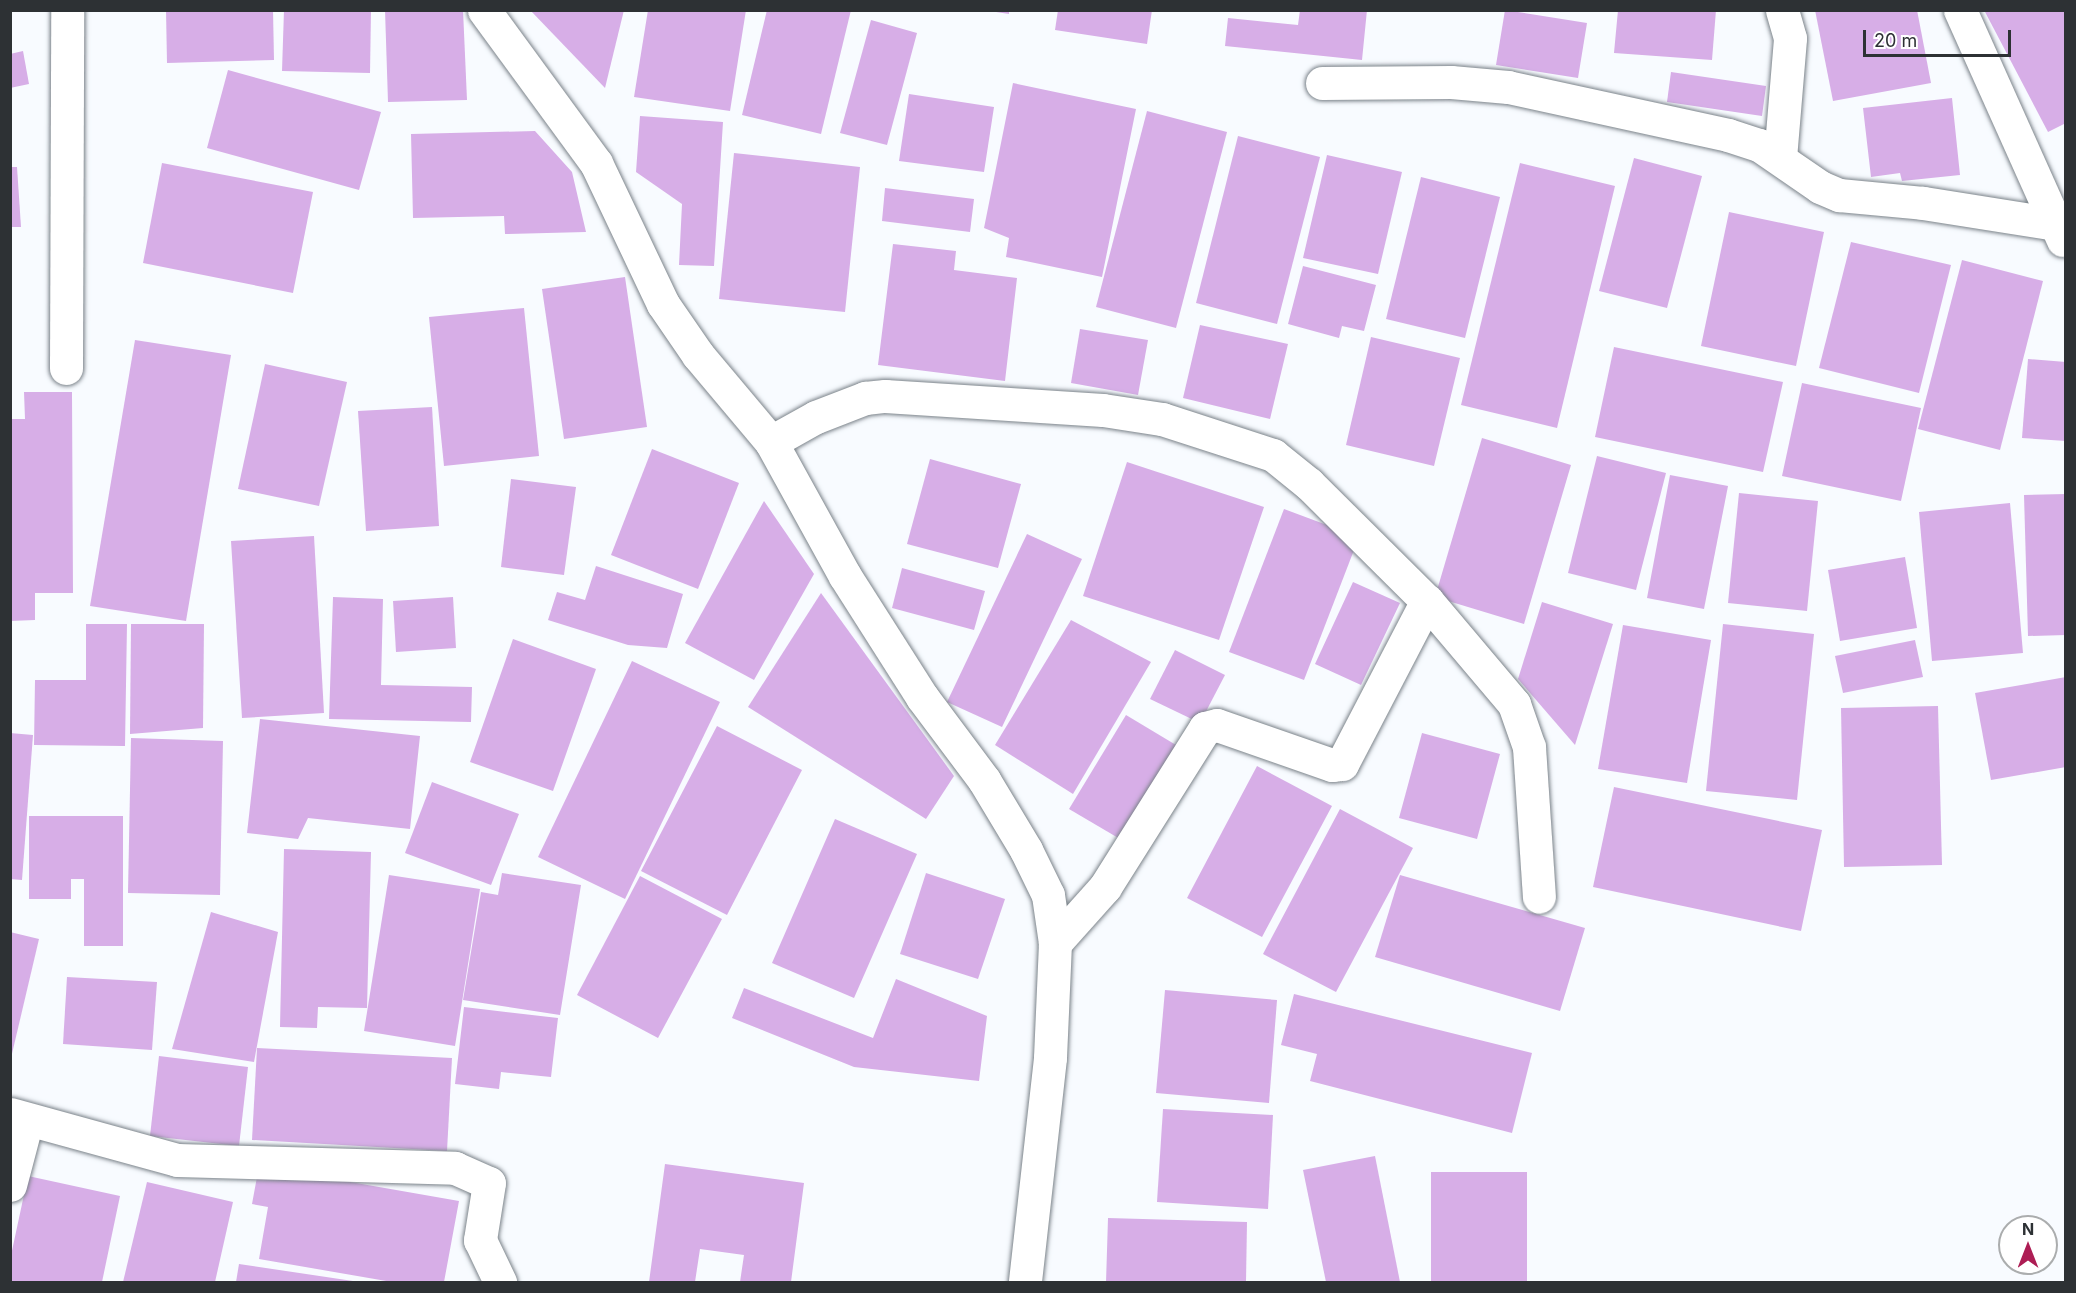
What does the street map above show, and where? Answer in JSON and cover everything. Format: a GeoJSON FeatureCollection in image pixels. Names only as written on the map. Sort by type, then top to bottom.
{"type":"FeatureCollection","features":[{"type":"Feature","properties":{"kind":"street"},"geometry":{"type":"LineString","coordinates":[[66,368],[68,10]]}},
{"type":"Feature","properties":{"kind":"street"},"geometry":{"type":"LineString","coordinates":[[484,10],[596,163],[663,304],[698,355],[771,442],[844,576],[922,697],[984,780],[1026,850],[1048,895],[1055,943],[1050,1058],[1025,1278]]}},
{"type":"Feature","properties":{"kind":"street"},"geometry":{"type":"LineString","coordinates":[[1780,158],[1790,38],[1782,10]]}},
{"type":"Feature","properties":{"kind":"street"},"geometry":{"type":"LineString","coordinates":[[1960,10],[1978,43],[2060,234]]}},
{"type":"Feature","properties":{"kind":"street"},"geometry":{"type":"LineString","coordinates":[[1322,83],[1451,82],[1508,87],[1728,135],[1759,145],[1820,187],[1839,195],[1923,203],[2060,234]]}},
{"type":"Feature","properties":{"kind":"street"},"geometry":{"type":"LineString","coordinates":[[771,442],[816,417],[865,398],[885,396],[1103,410],[1162,419],[1273,455],[1309,484],[1427,601],[1514,704],[1529,747],[1539,897]]}},
{"type":"Feature","properties":{"kind":"street"},"geometry":{"type":"LineString","coordinates":[[1055,943],[1105,887],[1205,728],[1217,725],[1332,765],[1342,764],[1427,601]]}},
{"type":"Feature","properties":{"kind":"street"},"geometry":{"type":"LineString","coordinates":[[10,1185],[19,1117],[177,1160],[455,1168],[489,1183],[480,1240],[500,1282]]}},
{"type":"Feature","properties":{"kind":"building"},"geometry":{"type":"Polygon","coordinates":[[[166,10],[273,10],[274,60],[167,63],[166,10]]]}},
{"type":"Feature","properties":{"kind":"building"},"geometry":{"type":"Polygon","coordinates":[[[284,10],[371,10],[370,73],[282,71],[284,10]]]}},
{"type":"Feature","properties":{"kind":"building"},"geometry":{"type":"Polygon","coordinates":[[[385,10],[463,10],[467,100],[388,102],[385,10]]]}},
{"type":"Feature","properties":{"kind":"building"},"geometry":{"type":"Polygon","coordinates":[[[530,10],[624,10],[605,88],[530,10]]]}},
{"type":"Feature","properties":{"kind":"building"},"geometry":{"type":"Polygon","coordinates":[[[648,10],[746,10],[730,111],[634,97],[648,10]]]}},
{"type":"Feature","properties":{"kind":"building"},"geometry":{"type":"Polygon","coordinates":[[[767,10],[851,10],[821,134],[742,115],[767,10]]]}},
{"type":"Feature","properties":{"kind":"building"},"geometry":{"type":"Polygon","coordinates":[[[983,10],[1009,10],[1009,14],[983,10]]]}},
{"type":"Feature","properties":{"kind":"building"},"geometry":{"type":"Polygon","coordinates":[[[1058,10],[1152,10],[1147,44],[1055,30],[1058,10]]]}},
{"type":"Feature","properties":{"kind":"building"},"geometry":{"type":"Polygon","coordinates":[[[1300,10],[1367,10],[1362,60],[1225,46],[1228,18],[1298,25],[1300,10]]]}},
{"type":"Feature","properties":{"kind":"building"},"geometry":{"type":"Polygon","coordinates":[[[1505,10],[1587,23],[1578,78],[1496,65],[1505,10]]]}},
{"type":"Feature","properties":{"kind":"building"},"geometry":{"type":"Polygon","coordinates":[[[1618,10],[1716,10],[1712,60],[1614,53],[1618,10]]]}},
{"type":"Feature","properties":{"kind":"building"},"geometry":{"type":"Polygon","coordinates":[[[1815,10],[1917,10],[1931,83],[1833,101],[1815,10]]]}},
{"type":"Feature","properties":{"kind":"building"},"geometry":{"type":"Polygon","coordinates":[[[1984,10],[2066,10],[2066,123],[2048,132],[1984,10]]]}},
{"type":"Feature","properties":{"kind":"building"},"geometry":{"type":"Polygon","coordinates":[[[871,20],[917,33],[887,145],[840,133],[871,20]]]}},
{"type":"Feature","properties":{"kind":"building"},"geometry":{"type":"Polygon","coordinates":[[[23,51],[29,84],[10,88],[10,54],[23,51]]]}},
{"type":"Feature","properties":{"kind":"building"},"geometry":{"type":"Polygon","coordinates":[[[228,70],[381,112],[359,190],[207,148],[228,70]]]}},
{"type":"Feature","properties":{"kind":"building"},"geometry":{"type":"Polygon","coordinates":[[[1671,72],[1766,86],[1762,116],[1667,102],[1671,72]]]}},
{"type":"Feature","properties":{"kind":"building"},"geometry":{"type":"Polygon","coordinates":[[[1013,83],[1136,109],[1102,277],[1006,257],[1009,238],[984,228],[1013,83]]]}},
{"type":"Feature","properties":{"kind":"building"},"geometry":{"type":"Polygon","coordinates":[[[909,94],[994,107],[984,172],[899,161],[909,94]]]}},
{"type":"Feature","properties":{"kind":"building"},"geometry":{"type":"Polygon","coordinates":[[[1952,98],[1960,175],[1902,181],[1900,173],[1871,177],[1863,108],[1952,98]]]}},
{"type":"Feature","properties":{"kind":"building"},"geometry":{"type":"Polygon","coordinates":[[[1147,111],[1227,132],[1176,328],[1096,307],[1147,111]]]}},
{"type":"Feature","properties":{"kind":"building"},"geometry":{"type":"Polygon","coordinates":[[[640,116],[723,122],[714,266],[679,265],[682,204],[636,172],[640,116]]]}},
{"type":"Feature","properties":{"kind":"building"},"geometry":{"type":"Polygon","coordinates":[[[535,131],[572,172],[586,232],[505,234],[504,216],[413,218],[411,134],[535,131]]]}},
{"type":"Feature","properties":{"kind":"building"},"geometry":{"type":"Polygon","coordinates":[[[1238,136],[1320,157],[1277,324],[1196,303],[1238,136]]]}},
{"type":"Feature","properties":{"kind":"building"},"geometry":{"type":"Polygon","coordinates":[[[734,153],[860,167],[845,312],[719,299],[734,153]]]}},
{"type":"Feature","properties":{"kind":"building"},"geometry":{"type":"Polygon","coordinates":[[[1327,155],[1402,172],[1378,274],[1303,258],[1327,155]]]}},
{"type":"Feature","properties":{"kind":"building"},"geometry":{"type":"Polygon","coordinates":[[[1634,158],[1702,176],[1667,308],[1599,291],[1634,158]]]}},
{"type":"Feature","properties":{"kind":"building"},"geometry":{"type":"Polygon","coordinates":[[[162,163],[313,192],[293,293],[143,263],[162,163]]]}},
{"type":"Feature","properties":{"kind":"building"},"geometry":{"type":"Polygon","coordinates":[[[1520,163],[1615,186],[1557,428],[1461,405],[1520,163]]]}},
{"type":"Feature","properties":{"kind":"building"},"geometry":{"type":"Polygon","coordinates":[[[10,167],[17,167],[21,227],[10,227],[10,167]]]}},
{"type":"Feature","properties":{"kind":"building"},"geometry":{"type":"Polygon","coordinates":[[[1421,177],[1500,197],[1465,338],[1386,319],[1421,177]]]}},
{"type":"Feature","properties":{"kind":"building"},"geometry":{"type":"Polygon","coordinates":[[[885,188],[974,199],[970,232],[882,221],[885,188]]]}},
{"type":"Feature","properties":{"kind":"building"},"geometry":{"type":"Polygon","coordinates":[[[1729,212],[1824,232],[1796,366],[1701,346],[1729,212]]]}},
{"type":"Feature","properties":{"kind":"building"},"geometry":{"type":"Polygon","coordinates":[[[1851,242],[1951,265],[1919,393],[1819,368],[1851,242]]]}},
{"type":"Feature","properties":{"kind":"building"},"geometry":{"type":"Polygon","coordinates":[[[893,244],[956,251],[954,270],[1017,278],[1005,381],[878,365],[893,244]]]}},
{"type":"Feature","properties":{"kind":"building"},"geometry":{"type":"Polygon","coordinates":[[[1962,260],[2043,281],[2000,450],[1918,429],[1962,260]]]}},
{"type":"Feature","properties":{"kind":"building"},"geometry":{"type":"Polygon","coordinates":[[[1303,266],[1376,285],[1364,331],[1342,326],[1339,338],[1288,324],[1303,266]]]}},
{"type":"Feature","properties":{"kind":"building"},"geometry":{"type":"Polygon","coordinates":[[[625,277],[647,427],[564,439],[542,289],[625,277]]]}},
{"type":"Feature","properties":{"kind":"building"},"geometry":{"type":"Polygon","coordinates":[[[524,308],[539,456],[444,466],[429,317],[524,308]]]}},
{"type":"Feature","properties":{"kind":"building"},"geometry":{"type":"Polygon","coordinates":[[[1200,325],[1288,344],[1270,419],[1183,398],[1200,325]]]}},
{"type":"Feature","properties":{"kind":"building"},"geometry":{"type":"Polygon","coordinates":[[[1080,329],[1148,340],[1138,395],[1071,383],[1080,329]]]}},
{"type":"Feature","properties":{"kind":"building"},"geometry":{"type":"Polygon","coordinates":[[[1371,337],[1460,358],[1434,466],[1346,445],[1371,337]]]}},
{"type":"Feature","properties":{"kind":"building"},"geometry":{"type":"Polygon","coordinates":[[[135,340],[231,355],[186,621],[90,606],[135,340]]]}},
{"type":"Feature","properties":{"kind":"building"},"geometry":{"type":"Polygon","coordinates":[[[1614,347],[1783,382],[1763,472],[1595,437],[1614,347]]]}},
{"type":"Feature","properties":{"kind":"building"},"geometry":{"type":"Polygon","coordinates":[[[2028,359],[2066,362],[2066,441],[2022,438],[2028,359]]]}},
{"type":"Feature","properties":{"kind":"building"},"geometry":{"type":"Polygon","coordinates":[[[265,364],[347,382],[319,506],[238,489],[265,364]]]}},
{"type":"Feature","properties":{"kind":"building"},"geometry":{"type":"Polygon","coordinates":[[[1802,383],[1921,408],[1901,501],[1782,476],[1802,383]]]}},
{"type":"Feature","properties":{"kind":"building"},"geometry":{"type":"Polygon","coordinates":[[[24,392],[72,392],[73,593],[35,593],[35,620],[10,621],[10,419],[25,419],[24,392]]]}},
{"type":"Feature","properties":{"kind":"building"},"geometry":{"type":"Polygon","coordinates":[[[432,407],[439,526],[366,531],[358,411],[432,407]]]}},
{"type":"Feature","properties":{"kind":"building"},"geometry":{"type":"Polygon","coordinates":[[[1482,438],[1571,465],[1524,624],[1435,597],[1482,438]]]}},
{"type":"Feature","properties":{"kind":"building"},"geometry":{"type":"Polygon","coordinates":[[[652,449],[739,483],[698,589],[611,555],[652,449]]]}},
{"type":"Feature","properties":{"kind":"building"},"geometry":{"type":"Polygon","coordinates":[[[1597,456],[1666,473],[1636,590],[1568,573],[1597,456]]]}},
{"type":"Feature","properties":{"kind":"building"},"geometry":{"type":"Polygon","coordinates":[[[930,459],[1021,484],[998,568],[907,544],[930,459]]]}},
{"type":"Feature","properties":{"kind":"building"},"geometry":{"type":"Polygon","coordinates":[[[1127,462],[1264,507],[1219,640],[1083,596],[1127,462]]]}},
{"type":"Feature","properties":{"kind":"building"},"geometry":{"type":"Polygon","coordinates":[[[1670,475],[1728,486],[1704,609],[1647,598],[1670,475]]]}},
{"type":"Feature","properties":{"kind":"building"},"geometry":{"type":"Polygon","coordinates":[[[511,479],[576,487],[564,575],[501,567],[511,479]]]}},
{"type":"Feature","properties":{"kind":"building"},"geometry":{"type":"Polygon","coordinates":[[[1739,493],[1818,501],[1807,611],[1728,603],[1739,493]]]}},
{"type":"Feature","properties":{"kind":"building"},"geometry":{"type":"Polygon","coordinates":[[[2066,494],[2066,635],[2028,636],[2024,495],[2066,494]]]}},
{"type":"Feature","properties":{"kind":"building"},"geometry":{"type":"Polygon","coordinates":[[[764,501],[814,574],[754,680],[685,643],[764,501]]]}},
{"type":"Feature","properties":{"kind":"building"},"geometry":{"type":"Polygon","coordinates":[[[2010,503],[2023,653],[1932,661],[1919,512],[2010,503]]]}},
{"type":"Feature","properties":{"kind":"building"},"geometry":{"type":"Polygon","coordinates":[[[1284,509],[1359,537],[1304,680],[1229,652],[1284,509]]]}},
{"type":"Feature","properties":{"kind":"building"},"geometry":{"type":"Polygon","coordinates":[[[1027,534],[1082,559],[1002,727],[947,702],[1027,534]]]}},
{"type":"Feature","properties":{"kind":"building"},"geometry":{"type":"Polygon","coordinates":[[[314,536],[324,713],[242,718],[231,541],[314,536]]]}},
{"type":"Feature","properties":{"kind":"building"},"geometry":{"type":"Polygon","coordinates":[[[1905,557],[1917,628],[1840,641],[1828,570],[1905,557]]]}},
{"type":"Feature","properties":{"kind":"building"},"geometry":{"type":"Polygon","coordinates":[[[596,566],[683,594],[667,648],[628,645],[548,620],[557,592],[585,600],[596,566]]]}},
{"type":"Feature","properties":{"kind":"building"},"geometry":{"type":"Polygon","coordinates":[[[902,568],[985,591],[974,630],[892,608],[902,568]]]}},
{"type":"Feature","properties":{"kind":"building"},"geometry":{"type":"Polygon","coordinates":[[[1353,582],[1400,603],[1361,685],[1315,664],[1353,582]]]}},
{"type":"Feature","properties":{"kind":"building"},"geometry":{"type":"Polygon","coordinates":[[[821,593],[954,776],[926,819],[748,707],[821,593]]]}},
{"type":"Feature","properties":{"kind":"building"},"geometry":{"type":"Polygon","coordinates":[[[333,597],[383,599],[381,685],[472,687],[471,722],[329,719],[333,597]]]}},
{"type":"Feature","properties":{"kind":"building"},"geometry":{"type":"Polygon","coordinates":[[[453,597],[456,648],[396,652],[393,601],[453,597]]]}},
{"type":"Feature","properties":{"kind":"building"},"geometry":{"type":"Polygon","coordinates":[[[1542,602],[1613,624],[1575,745],[1518,679],[1542,602]]]}},
{"type":"Feature","properties":{"kind":"building"},"geometry":{"type":"Polygon","coordinates":[[[1071,620],[1151,662],[1073,794],[995,745],[1071,620]]]}},
{"type":"Feature","properties":{"kind":"building"},"geometry":{"type":"Polygon","coordinates":[[[86,624],[127,624],[125,746],[34,745],[35,680],[86,680],[86,624]]]}},
{"type":"Feature","properties":{"kind":"building"},"geometry":{"type":"Polygon","coordinates":[[[131,624],[204,624],[203,728],[130,734],[131,624]]]}},
{"type":"Feature","properties":{"kind":"building"},"geometry":{"type":"Polygon","coordinates":[[[1723,624],[1814,634],[1797,800],[1706,791],[1723,624]]]}},
{"type":"Feature","properties":{"kind":"building"},"geometry":{"type":"Polygon","coordinates":[[[1623,625],[1711,640],[1687,783],[1598,769],[1623,625]]]}},
{"type":"Feature","properties":{"kind":"building"},"geometry":{"type":"Polygon","coordinates":[[[513,639],[596,669],[553,791],[470,762],[513,639]]]}},
{"type":"Feature","properties":{"kind":"building"},"geometry":{"type":"Polygon","coordinates":[[[1915,640],[1923,677],[1843,693],[1835,656],[1915,640]]]}},
{"type":"Feature","properties":{"kind":"building"},"geometry":{"type":"Polygon","coordinates":[[[1175,650],[1225,675],[1200,723],[1150,699],[1175,650]]]}},
{"type":"Feature","properties":{"kind":"building"},"geometry":{"type":"Polygon","coordinates":[[[632,661],[720,702],[625,899],[538,857],[632,661]]]}},
{"type":"Feature","properties":{"kind":"building"},"geometry":{"type":"Polygon","coordinates":[[[2066,677],[2066,767],[1991,780],[1975,693],[2066,677]]]}},
{"type":"Feature","properties":{"kind":"building"},"geometry":{"type":"Polygon","coordinates":[[[1938,706],[1942,865],[1844,867],[1841,708],[1938,706]]]}},
{"type":"Feature","properties":{"kind":"building"},"geometry":{"type":"Polygon","coordinates":[[[1126,715],[1176,745],[1120,839],[1069,809],[1126,715]]]}},
{"type":"Feature","properties":{"kind":"building"},"geometry":{"type":"Polygon","coordinates":[[[260,719],[420,736],[410,829],[308,818],[298,839],[247,833],[260,719]]]}},
{"type":"Feature","properties":{"kind":"building"},"geometry":{"type":"Polygon","coordinates":[[[717,726],[802,770],[727,915],[641,871],[717,726]]]}},
{"type":"Feature","properties":{"kind":"building"},"geometry":{"type":"Polygon","coordinates":[[[10,733],[33,735],[22,880],[10,879],[10,733]]]}},
{"type":"Feature","properties":{"kind":"building"},"geometry":{"type":"Polygon","coordinates":[[[1422,733],[1500,754],[1477,839],[1399,818],[1422,733]]]}},
{"type":"Feature","properties":{"kind":"building"},"geometry":{"type":"Polygon","coordinates":[[[131,738],[223,741],[220,895],[128,893],[131,738]]]}},
{"type":"Feature","properties":{"kind":"building"},"geometry":{"type":"Polygon","coordinates":[[[1257,766],[1332,806],[1262,937],[1187,898],[1257,766]]]}},
{"type":"Feature","properties":{"kind":"building"},"geometry":{"type":"Polygon","coordinates":[[[432,782],[519,814],[491,885],[405,853],[432,782]]]}},
{"type":"Feature","properties":{"kind":"building"},"geometry":{"type":"Polygon","coordinates":[[[1614,787],[1822,830],[1801,931],[1593,887],[1614,787]]]}},
{"type":"Feature","properties":{"kind":"building"},"geometry":{"type":"Polygon","coordinates":[[[1340,809],[1413,848],[1336,992],[1263,954],[1340,809]]]}},
{"type":"Feature","properties":{"kind":"building"},"geometry":{"type":"Polygon","coordinates":[[[29,816],[123,816],[123,946],[84,946],[84,879],[71,879],[71,899],[29,899],[29,816]]]}},
{"type":"Feature","properties":{"kind":"building"},"geometry":{"type":"Polygon","coordinates":[[[835,819],[917,854],[854,998],[772,963],[835,819]]]}},
{"type":"Feature","properties":{"kind":"building"},"geometry":{"type":"Polygon","coordinates":[[[284,849],[371,852],[367,1008],[318,1007],[317,1028],[280,1027],[284,849]]]}},
{"type":"Feature","properties":{"kind":"building"},"geometry":{"type":"Polygon","coordinates":[[[502,873],[581,885],[560,1015],[463,1000],[481,892],[498,895],[502,873]]]}},
{"type":"Feature","properties":{"kind":"building"},"geometry":{"type":"Polygon","coordinates":[[[926,873],[1005,899],[978,979],[900,954],[926,873]]]}},
{"type":"Feature","properties":{"kind":"building"},"geometry":{"type":"Polygon","coordinates":[[[389,875],[480,889],[455,1046],[364,1031],[389,875]]]}},
{"type":"Feature","properties":{"kind":"building"},"geometry":{"type":"Polygon","coordinates":[[[1400,875],[1585,928],[1560,1011],[1375,957],[1400,875]]]}},
{"type":"Feature","properties":{"kind":"building"},"geometry":{"type":"Polygon","coordinates":[[[640,876],[722,919],[658,1038],[577,995],[640,876]]]}},
{"type":"Feature","properties":{"kind":"building"},"geometry":{"type":"Polygon","coordinates":[[[211,912],[278,932],[254,1062],[172,1049],[211,912]]]}},
{"type":"Feature","properties":{"kind":"building"},"geometry":{"type":"Polygon","coordinates":[[[10,932],[39,939],[11,1058],[10,1058],[10,932]]]}},
{"type":"Feature","properties":{"kind":"building"},"geometry":{"type":"Polygon","coordinates":[[[67,977],[157,982],[152,1050],[63,1044],[67,977]]]}},
{"type":"Feature","properties":{"kind":"building"},"geometry":{"type":"Polygon","coordinates":[[[896,979],[987,1016],[979,1081],[854,1067],[732,1018],[744,988],[873,1038],[896,979]]]}},
{"type":"Feature","properties":{"kind":"building"},"geometry":{"type":"Polygon","coordinates":[[[1165,990],[1277,1000],[1269,1103],[1156,1093],[1165,990]]]}},
{"type":"Feature","properties":{"kind":"building"},"geometry":{"type":"Polygon","coordinates":[[[1294,994],[1532,1053],[1512,1133],[1310,1081],[1317,1054],[1281,1045],[1294,994]]]}},
{"type":"Feature","properties":{"kind":"building"},"geometry":{"type":"Polygon","coordinates":[[[464,1007],[558,1018],[551,1077],[501,1072],[499,1089],[455,1084],[464,1007]]]}},
{"type":"Feature","properties":{"kind":"building"},"geometry":{"type":"Polygon","coordinates":[[[257,1048],[452,1058],[447,1151],[252,1140],[257,1048]]]}},
{"type":"Feature","properties":{"kind":"building"},"geometry":{"type":"Polygon","coordinates":[[[159,1056],[248,1067],[239,1146],[150,1136],[159,1056]]]}},
{"type":"Feature","properties":{"kind":"building"},"geometry":{"type":"Polygon","coordinates":[[[1163,1109],[1273,1115],[1268,1209],[1157,1202],[1163,1109]]]}},
{"type":"Feature","properties":{"kind":"building"},"geometry":{"type":"Polygon","coordinates":[[[1375,1156],[1400,1282],[1326,1282],[1303,1170],[1375,1156]]]}},
{"type":"Feature","properties":{"kind":"building"},"geometry":{"type":"Polygon","coordinates":[[[665,1164],[804,1183],[791,1282],[740,1282],[744,1255],[700,1249],[695,1282],[649,1282],[665,1164]]]}},
{"type":"Feature","properties":{"kind":"building"},"geometry":{"type":"Polygon","coordinates":[[[259,1166],[459,1201],[444,1282],[392,1282],[259,1259],[268,1207],[252,1204],[259,1166]]]}},
{"type":"Feature","properties":{"kind":"building"},"geometry":{"type":"Polygon","coordinates":[[[1431,1172],[1527,1172],[1527,1282],[1431,1282],[1431,1172]]]}},
{"type":"Feature","properties":{"kind":"building"},"geometry":{"type":"Polygon","coordinates":[[[28,1176],[120,1196],[102,1282],[10,1282],[10,1260],[28,1176]]]}},
{"type":"Feature","properties":{"kind":"building"},"geometry":{"type":"Polygon","coordinates":[[[147,1182],[233,1202],[215,1282],[123,1282],[147,1182]]]}},
{"type":"Feature","properties":{"kind":"building"},"geometry":{"type":"Polygon","coordinates":[[[1108,1218],[1247,1222],[1246,1282],[1106,1282],[1108,1218]]]}},
{"type":"Feature","properties":{"kind":"building"},"geometry":{"type":"Polygon","coordinates":[[[239,1264],[353,1281],[353,1282],[236,1282],[239,1264]]]}}]}
